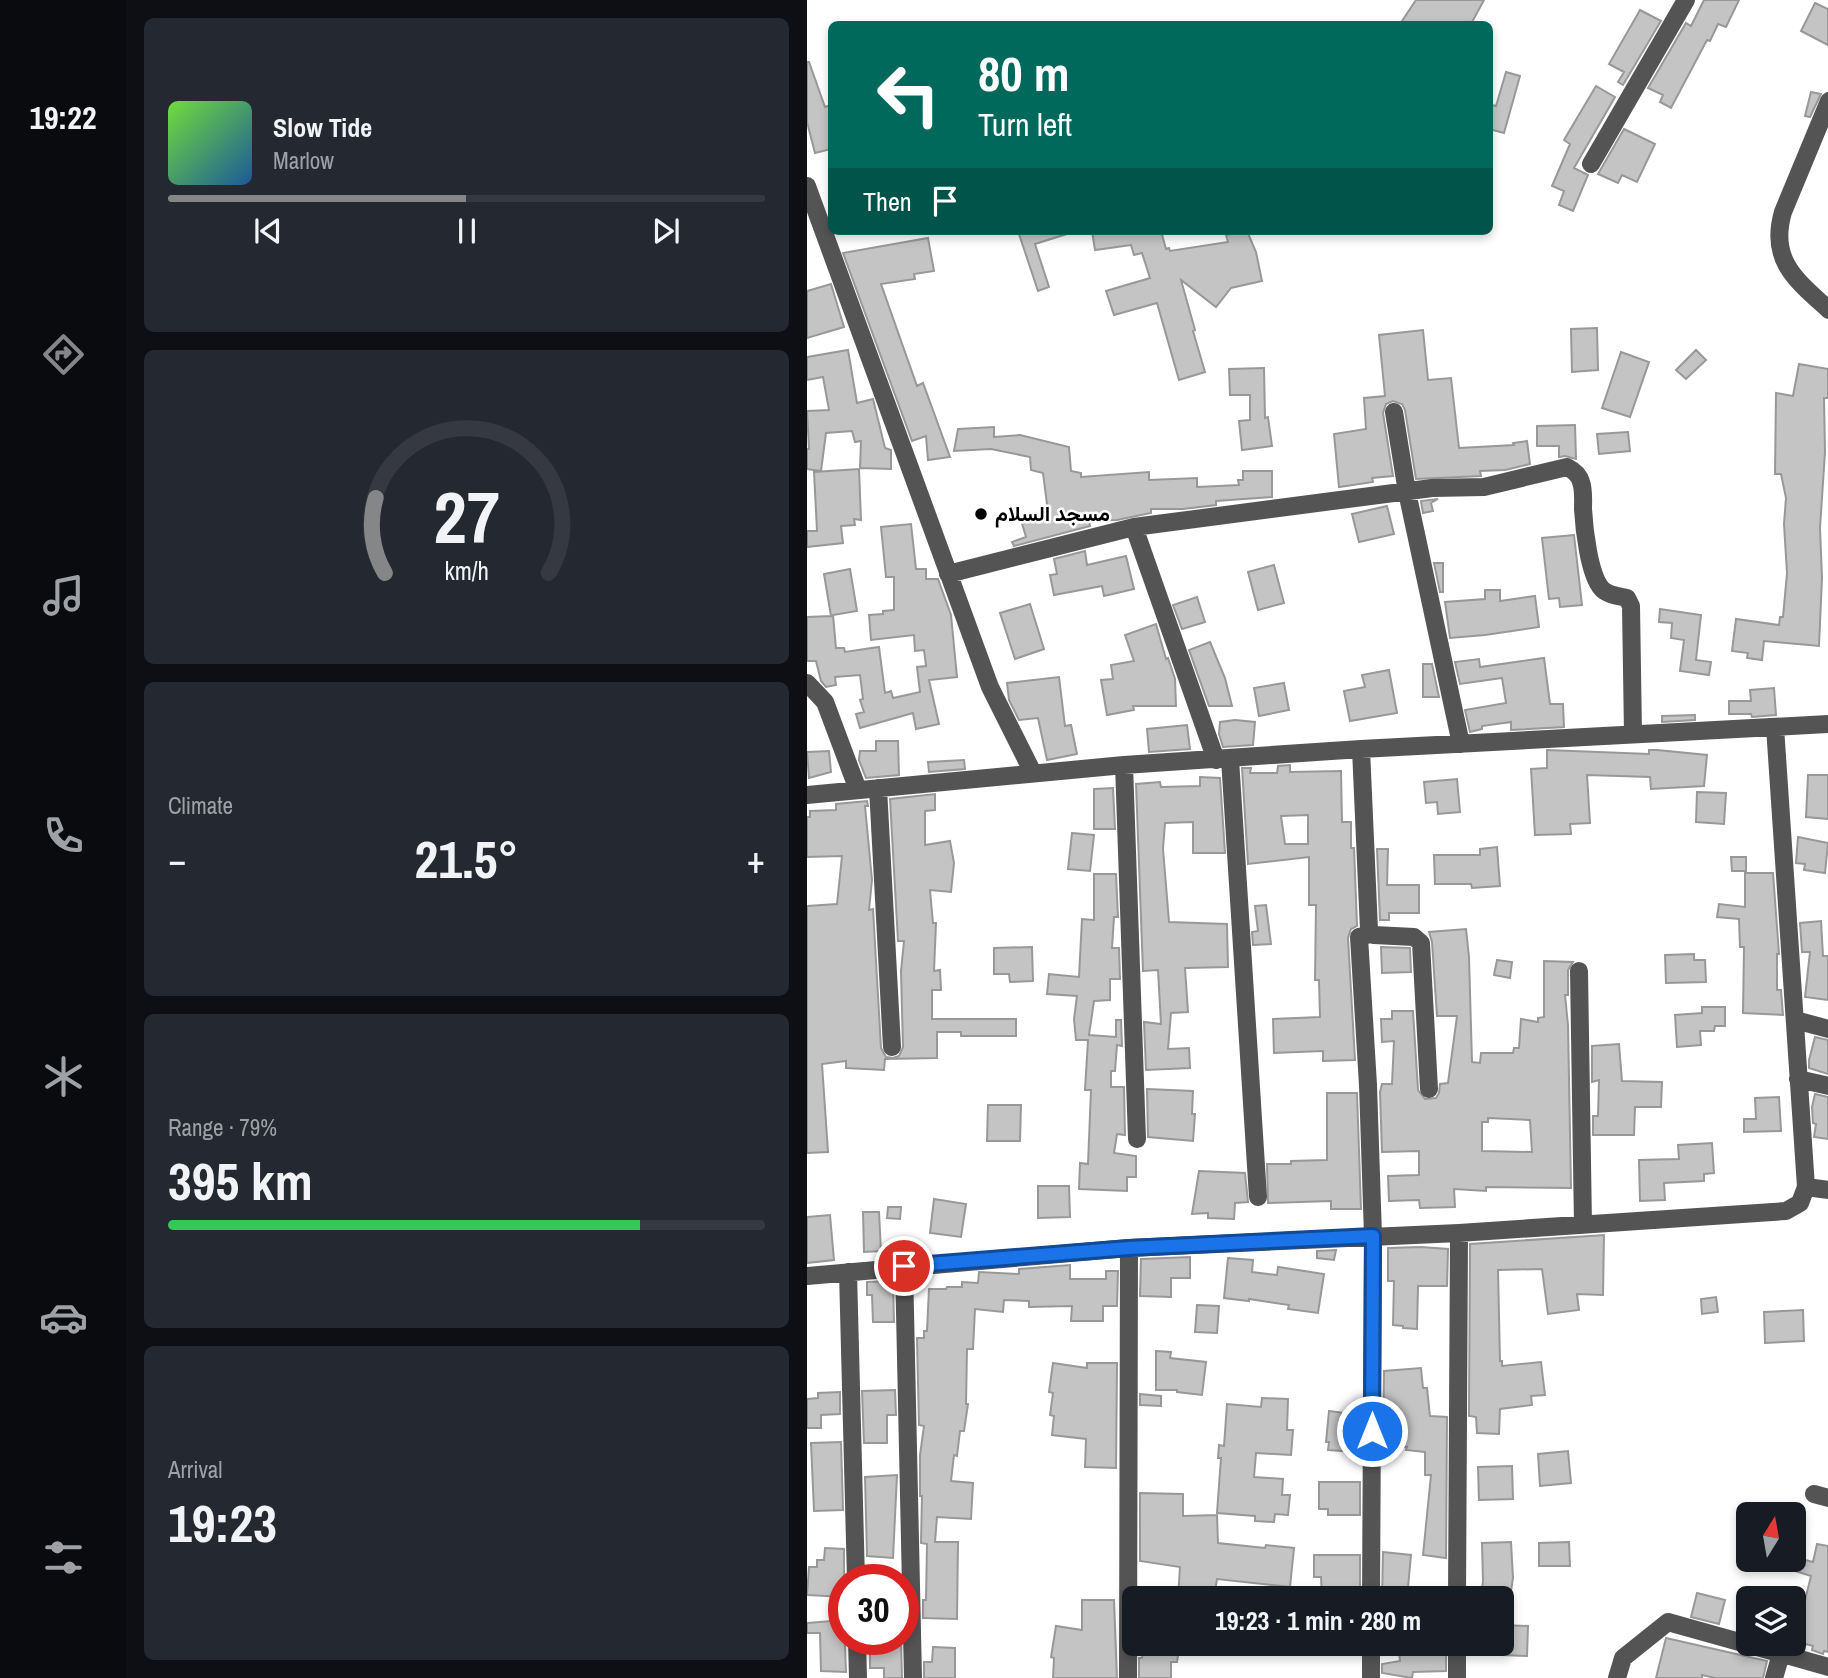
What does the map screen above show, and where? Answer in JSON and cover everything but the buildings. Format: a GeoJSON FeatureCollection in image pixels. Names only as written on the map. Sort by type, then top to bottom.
{"type":"FeatureCollection","features":[{"type":"Feature","properties":{"kind":"street"},"geometry":{"type":"LineString","coordinates":[[1591,164],[1686,0]]}},
{"type":"Feature","properties":{"kind":"street"},"geometry":{"type":"LineString","coordinates":[[1828,101],[1783,212],[1778,240],[1787,268],[1828,310]]}},
{"type":"Feature","properties":{"kind":"street"},"geometry":{"type":"LineString","coordinates":[[807,186],[990,687],[1033,773]]}},
{"type":"Feature","properties":{"kind":"street"},"geometry":{"type":"LineString","coordinates":[[1394,412],[1407,492],[1461,744]]}},
{"type":"Feature","properties":{"kind":"street"},"geometry":{"type":"LineString","coordinates":[[948,574],[1134,527],[1432,488],[1484,487],[1567,467],[1574,470],[1581,481],[1583,515],[1595,576],[1601,588],[1612,595],[1627,598],[1631,606],[1633,734]]}},
{"type":"Feature","properties":{"kind":"street"},"geometry":{"type":"LineString","coordinates":[[1134,527],[1223,759],[1258,1197]]}},
{"type":"Feature","properties":{"kind":"street"},"geometry":{"type":"LineString","coordinates":[[807,683],[825,702],[858,790]]}},
{"type":"Feature","properties":{"kind":"street"},"geometry":{"type":"LineString","coordinates":[[807,795],[1124,765],[1361,749],[1828,724]]}},
{"type":"Feature","properties":{"kind":"street"},"geometry":{"type":"LineString","coordinates":[[807,1276],[1129,1248],[1459,1233],[1786,1211],[1799,1203],[1806,1187],[1775,727]]}},
{"type":"Feature","properties":{"kind":"street"},"geometry":{"type":"LineString","coordinates":[[1361,749],[1370,934]]}},
{"type":"Feature","properties":{"kind":"street"},"geometry":{"type":"LineString","coordinates":[[1124,765],[1137,1139]]}},
{"type":"Feature","properties":{"kind":"street"},"geometry":{"type":"LineString","coordinates":[[878,788],[892,1047]]}},
{"type":"Feature","properties":{"kind":"street"},"geometry":{"type":"LineString","coordinates":[[1371,1586],[1373,1236],[1359,936],[1370,934],[1414,937],[1421,943],[1429,1090]]}},
{"type":"Feature","properties":{"kind":"street"},"geometry":{"type":"LineString","coordinates":[[1579,971],[1583,1225]]}},
{"type":"Feature","properties":{"kind":"street"},"geometry":{"type":"LineString","coordinates":[[1795,1020],[1828,1028]]}},
{"type":"Feature","properties":{"kind":"street"},"geometry":{"type":"LineString","coordinates":[[1798,1079],[1828,1086]]}},
{"type":"Feature","properties":{"kind":"street"},"geometry":{"type":"LineString","coordinates":[[1806,1187],[1828,1190]]}},
{"type":"Feature","properties":{"kind":"street"},"geometry":{"type":"LineString","coordinates":[[1457,1586],[1459,1233]]}},
{"type":"Feature","properties":{"kind":"street"},"geometry":{"type":"LineString","coordinates":[[1127,1678],[1129,1248]]}},
{"type":"Feature","properties":{"kind":"street"},"geometry":{"type":"LineString","coordinates":[[904,1266],[913,1678]]}},
{"type":"Feature","properties":{"kind":"street"},"geometry":{"type":"LineString","coordinates":[[848,1272],[855,1564]]}},
{"type":"Feature","properties":{"kind":"street"},"geometry":{"type":"LineString","coordinates":[[1617,1678],[1623,1658],[1668,1622],[1736,1641]]}},
{"type":"Feature","properties":{"kind":"street"},"geometry":{"type":"LineString","coordinates":[[857,1655],[858,1678]]}},
{"type":"Feature","properties":{"kind":"street"},"geometry":{"type":"LineString","coordinates":[[1371,1656],[1371,1678]]}},
{"type":"Feature","properties":{"kind":"street"},"geometry":{"type":"LineString","coordinates":[[1457,1656],[1457,1678]]}},
{"type":"Feature","properties":{"kind":"street"},"geometry":{"type":"LineString","coordinates":[[1774,1678],[1780,1656]]}},
{"type":"Feature","properties":{"kind":"street"},"geometry":{"type":"LineString","coordinates":[[1788,1656],[1828,1667]]}},
{"type":"Feature","properties":{"kind":"place","name":"مسجد السلام"},"geometry":{"type":"Point","coordinates":[981,514]}},
{"type":"Feature","properties":{"kind":"route"},"geometry":{"type":"LineString","coordinates":[[904,1266],[1129,1248],[1373,1236],[1372,1431]]}}]}
